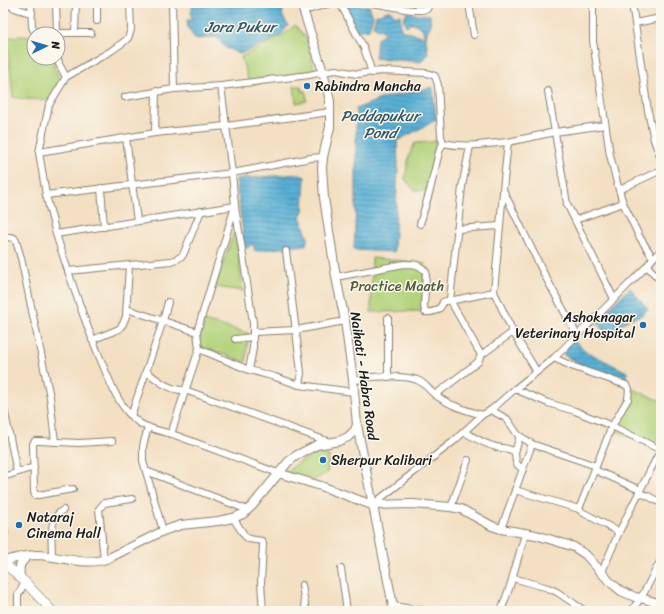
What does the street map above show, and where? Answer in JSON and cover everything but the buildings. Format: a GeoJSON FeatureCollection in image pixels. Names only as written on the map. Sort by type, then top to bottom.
{"type":"FeatureCollection","features":[{"type":"Feature","properties":{"kind":"highway"},"geometry":{"type":"LineString","coordinates":[[3,562],[22,579],[52,611]]}},
{"type":"Feature","properties":{"kind":"main road","name":"Naihati - Habra Road"},"geometry":{"type":"LineString","coordinates":[[301,6],[323,72],[330,101],[330,127],[322,168],[324,198],[336,277],[345,321],[357,425],[394,609]]}},
{"type":"Feature","properties":{"kind":"main road"},"geometry":{"type":"LineString","coordinates":[[3,562],[28,556],[52,556],[90,562],[104,560],[163,531],[181,525],[218,521],[243,514],[258,499],[278,473],[297,454],[318,445],[339,441],[348,437],[355,430],[357,425]]}},
{"type":"Feature","properties":{"kind":"main road"},"geometry":{"type":"LineString","coordinates":[[278,473],[372,504],[412,504],[461,509],[492,526],[525,534],[536,535],[574,547],[586,555],[602,574],[621,591],[635,597],[661,604]]}},
{"type":"Feature","properties":{"kind":"main road"},"geometry":{"type":"LineString","coordinates":[[22,579],[19,570],[21,563],[28,556]]}},
{"type":"Feature","properties":{"kind":"street"},"geometry":{"type":"LineString","coordinates":[[8,3],[13,7],[32,13]]}},
{"type":"Feature","properties":{"kind":"street"},"geometry":{"type":"LineString","coordinates":[[31,3],[33,26]]}},
{"type":"Feature","properties":{"kind":"street"},"geometry":{"type":"LineString","coordinates":[[55,26],[56,3]]}},
{"type":"Feature","properties":{"kind":"street"},"geometry":{"type":"LineString","coordinates":[[75,33],[76,3]]}},
{"type":"Feature","properties":{"kind":"street"},"geometry":{"type":"LineString","coordinates":[[96,3],[97,21]]}},
{"type":"Feature","properties":{"kind":"street"},"geometry":{"type":"LineString","coordinates":[[130,3],[131,30],[128,38],[66,77],[49,105],[39,152],[46,194],[56,234],[92,340],[117,397],[131,416],[138,423],[148,427],[278,473]]}},
{"type":"Feature","properties":{"kind":"street"},"geometry":{"type":"LineString","coordinates":[[172,3],[174,89]]}},
{"type":"Feature","properties":{"kind":"street"},"geometry":{"type":"LineString","coordinates":[[301,6],[311,9],[331,3]]}},
{"type":"Feature","properties":{"kind":"street"},"geometry":{"type":"LineString","coordinates":[[340,3],[364,48],[372,73]]}},
{"type":"Feature","properties":{"kind":"street"},"geometry":{"type":"LineString","coordinates":[[372,3],[421,10],[427,9],[430,3]]}},
{"type":"Feature","properties":{"kind":"street"},"geometry":{"type":"LineString","coordinates":[[469,3],[474,35]]}},
{"type":"Feature","properties":{"kind":"street"},"geometry":{"type":"LineString","coordinates":[[593,3],[593,40],[610,154],[623,203],[639,236],[653,258]]}},
{"type":"Feature","properties":{"kind":"street"},"geometry":{"type":"LineString","coordinates":[[632,3],[648,111],[654,140],[661,159]]}},
{"type":"Feature","properties":{"kind":"street"},"geometry":{"type":"LineString","coordinates":[[635,23],[661,18]]}},
{"type":"Feature","properties":{"kind":"street"},"geometry":{"type":"LineString","coordinates":[[66,33],[91,33]]}},
{"type":"Feature","properties":{"kind":"street"},"geometry":{"type":"LineString","coordinates":[[60,66],[66,77]]}},
{"type":"Feature","properties":{"kind":"street"},"geometry":{"type":"LineString","coordinates":[[125,96],[174,89],[221,86],[336,70],[357,74],[381,71],[427,73],[435,76],[438,85],[441,136],[443,143],[439,152],[420,224]]}},
{"type":"Feature","properties":{"kind":"street"},"geometry":{"type":"LineString","coordinates":[[221,86],[235,206],[253,334],[253,348],[249,370]]}},
{"type":"Feature","properties":{"kind":"street"},"geometry":{"type":"LineString","coordinates":[[156,91],[156,133]]}},
{"type":"Feature","properties":{"kind":"street"},"geometry":{"type":"LineString","coordinates":[[548,91],[567,204],[614,299]]}},
{"type":"Feature","properties":{"kind":"street"},"geometry":{"type":"LineString","coordinates":[[39,152],[156,133],[226,126],[330,112]]}},
{"type":"Feature","properties":{"kind":"street"},"geometry":{"type":"LineString","coordinates":[[443,143],[470,146],[508,142],[555,132],[605,125]]}},
{"type":"Feature","properties":{"kind":"street"},"geometry":{"type":"LineString","coordinates":[[126,138],[137,221]]}},
{"type":"Feature","properties":{"kind":"street"},"geometry":{"type":"LineString","coordinates":[[508,142],[494,292],[513,332],[536,372]]}},
{"type":"Feature","properties":{"kind":"street"},"geometry":{"type":"LineString","coordinates":[[470,146],[462,187],[450,300],[482,356]]}},
{"type":"Feature","properties":{"kind":"street"},"geometry":{"type":"LineString","coordinates":[[46,194],[232,173],[311,158],[323,158]]}},
{"type":"Feature","properties":{"kind":"street"},"geometry":{"type":"LineString","coordinates":[[619,190],[661,170]]}},
{"type":"Feature","properties":{"kind":"street"},"geometry":{"type":"LineString","coordinates":[[101,188],[104,227]]}},
{"type":"Feature","properties":{"kind":"street"},"geometry":{"type":"LineString","coordinates":[[503,190],[543,272],[577,335]]}},
{"type":"Feature","properties":{"kind":"street"},"geometry":{"type":"LineString","coordinates":[[575,220],[623,203]]}},
{"type":"Feature","properties":{"kind":"street"},"geometry":{"type":"LineString","coordinates":[[56,234],[235,206]]}},
{"type":"Feature","properties":{"kind":"street"},"geometry":{"type":"LineString","coordinates":[[171,434],[199,349],[197,332],[235,206]]}},
{"type":"Feature","properties":{"kind":"street"},"geometry":{"type":"LineString","coordinates":[[68,271],[171,261],[177,259],[183,255],[201,211]]}},
{"type":"Feature","properties":{"kind":"street"},"geometry":{"type":"LineString","coordinates":[[457,229],[500,226]]}},
{"type":"Feature","properties":{"kind":"street"},"geometry":{"type":"LineString","coordinates":[[3,238],[14,238],[21,258],[50,397],[55,442]]}},
{"type":"Feature","properties":{"kind":"street"},"geometry":{"type":"LineString","coordinates":[[286,251],[301,368],[299,385]]}},
{"type":"Feature","properties":{"kind":"street"},"geometry":{"type":"LineString","coordinates":[[372,504],[464,432],[482,415],[491,410],[554,358],[661,251]]}},
{"type":"Feature","properties":{"kind":"street"},"geometry":{"type":"LineString","coordinates":[[336,277],[404,264],[420,265],[426,272],[424,306],[425,312],[428,313],[438,310],[442,306],[443,302],[494,292]]}},
{"type":"Feature","properties":{"kind":"street"},"geometry":{"type":"LineString","coordinates":[[92,340],[119,329],[123,324],[127,309],[129,265]]}},
{"type":"Feature","properties":{"kind":"street"},"geometry":{"type":"LineString","coordinates":[[647,266],[661,281]]}},
{"type":"Feature","properties":{"kind":"street"},"geometry":{"type":"LineString","coordinates":[[131,416],[168,302]]}},
{"type":"Feature","properties":{"kind":"street"},"geometry":{"type":"LineString","coordinates":[[127,309],[197,332]]}},
{"type":"Feature","properties":{"kind":"street"},"geometry":{"type":"LineString","coordinates":[[388,318],[388,377]]}},
{"type":"Feature","properties":{"kind":"street"},"geometry":{"type":"LineString","coordinates":[[235,339],[253,334],[296,330],[345,321]]}},
{"type":"Feature","properties":{"kind":"street"},"geometry":{"type":"LineString","coordinates":[[435,395],[478,362],[482,356],[513,332]]}},
{"type":"Feature","properties":{"kind":"street"},"geometry":{"type":"LineString","coordinates":[[199,349],[249,370],[299,385],[354,392]]}},
{"type":"Feature","properties":{"kind":"street"},"geometry":{"type":"LineString","coordinates":[[554,358],[574,367],[626,385],[629,389],[628,399],[612,426],[579,509]]}},
{"type":"Feature","properties":{"kind":"street"},"geometry":{"type":"LineString","coordinates":[[146,371],[162,384],[179,391],[185,390],[330,442]]}},
{"type":"Feature","properties":{"kind":"street"},"geometry":{"type":"LineString","coordinates":[[353,380],[358,381],[371,377],[396,376],[418,380],[435,395],[458,408],[482,415]]}},
{"type":"Feature","properties":{"kind":"street"},"geometry":{"type":"LineString","coordinates":[[515,389],[612,426],[661,450],[619,532],[602,574]]}},
{"type":"Feature","properties":{"kind":"street"},"geometry":{"type":"LineString","coordinates":[[3,404],[17,472]]}},
{"type":"Feature","properties":{"kind":"street"},"geometry":{"type":"LineString","coordinates":[[491,410],[507,419],[518,435],[532,444],[595,468],[661,503]]}},
{"type":"Feature","properties":{"kind":"street"},"geometry":{"type":"LineString","coordinates":[[148,427],[143,446],[143,461],[163,531]]}},
{"type":"Feature","properties":{"kind":"street"},"geometry":{"type":"LineString","coordinates":[[464,432],[495,447],[506,448],[515,452]]}},
{"type":"Feature","properties":{"kind":"street"},"geometry":{"type":"LineString","coordinates":[[520,436],[515,452],[517,466],[523,469]]}},
{"type":"Feature","properties":{"kind":"street"},"geometry":{"type":"LineString","coordinates":[[73,489],[35,495],[33,444],[35,441],[79,444],[112,441]]}},
{"type":"Feature","properties":{"kind":"street"},"geometry":{"type":"LineString","coordinates":[[501,529],[532,444]]}},
{"type":"Feature","properties":{"kind":"street"},"geometry":{"type":"LineString","coordinates":[[451,507],[468,460]]}},
{"type":"Feature","properties":{"kind":"street"},"geometry":{"type":"LineString","coordinates":[[3,477],[34,467]]}},
{"type":"Feature","properties":{"kind":"street"},"geometry":{"type":"LineString","coordinates":[[146,472],[248,510]]}},
{"type":"Feature","properties":{"kind":"street"},"geometry":{"type":"LineString","coordinates":[[515,490],[579,509],[619,532]]}},
{"type":"Feature","properties":{"kind":"street"},"geometry":{"type":"LineString","coordinates":[[104,560],[99,509],[104,503],[132,499]]}},
{"type":"Feature","properties":{"kind":"street"},"geometry":{"type":"LineString","coordinates":[[52,556],[52,527],[54,517],[63,510]]}},
{"type":"Feature","properties":{"kind":"street"},"geometry":{"type":"LineString","coordinates":[[232,518],[245,536],[249,539],[262,541],[261,583],[263,611]]}},
{"type":"Feature","properties":{"kind":"street"},"geometry":{"type":"LineString","coordinates":[[3,520],[5,531],[3,536]]}},
{"type":"Feature","properties":{"kind":"street"},"geometry":{"type":"LineString","coordinates":[[501,611],[525,534]]}},
{"type":"Feature","properties":{"kind":"street"},"geometry":{"type":"LineString","coordinates":[[631,611],[641,598],[661,560]]}},
{"type":"Feature","properties":{"kind":"street"},"geometry":{"type":"LineString","coordinates":[[341,569],[347,611]]}},
{"type":"Feature","properties":{"kind":"street"},"geometry":{"type":"LineString","coordinates":[[512,578],[557,592],[585,611]]}},
{"type":"Feature","properties":{"kind":"street"},"geometry":{"type":"LineString","coordinates":[[18,611],[18,595],[22,579]]}},
{"type":"Feature","properties":{"kind":"street"},"geometry":{"type":"LineString","coordinates":[[302,585],[306,611]]}},
{"type":"Feature","properties":{"kind":"street"},"geometry":{"type":"LineString","coordinates":[[394,609],[425,611]]}},
{"type":"Feature","properties":{"kind":"green space"},"geometry":{"type":"Polygon","coordinates":[[[295,25],[307,39],[315,73],[250,85],[241,57],[282,36],[295,25]]]}},
{"type":"Feature","properties":{"kind":"green space"},"geometry":{"type":"Polygon","coordinates":[[[26,36],[26,66],[54,66],[61,83],[48,100],[13,97],[7,38],[26,36]]]}},
{"type":"Feature","properties":{"kind":"green space"},"geometry":{"type":"Polygon","coordinates":[[[294,86],[301,86],[302,91],[306,91],[307,101],[296,103],[294,86]]]}},
{"type":"Feature","properties":{"kind":"green space"},"geometry":{"type":"Polygon","coordinates":[[[437,140],[427,191],[414,190],[405,179],[409,156],[415,143],[432,142],[437,140]]]}},
{"type":"Feature","properties":{"kind":"green space"},"geometry":{"type":"Polygon","coordinates":[[[235,229],[243,291],[215,287],[235,229]]]}},
{"type":"Feature","properties":{"kind":"green space","name":"Practice Maath"},"geometry":{"type":"Polygon","coordinates":[[[372,258],[425,263],[423,311],[371,312],[372,258]]]}},
{"type":"Feature","properties":{"kind":"green space"},"geometry":{"type":"Polygon","coordinates":[[[204,321],[248,333],[246,362],[195,345],[204,321]]]}},
{"type":"Feature","properties":{"kind":"green space"},"geometry":{"type":"Polygon","coordinates":[[[633,389],[661,401],[661,432],[653,447],[615,430],[633,389]]]}},
{"type":"Feature","properties":{"kind":"green space"},"geometry":{"type":"Polygon","coordinates":[[[321,452],[329,456],[327,473],[309,481],[284,474],[301,461],[321,452]]]}},
{"type":"Feature","properties":{"kind":"water","name":"Jora Pukur"},"geometry":{"type":"Polygon","coordinates":[[[193,3],[285,3],[282,15],[288,25],[281,35],[240,54],[226,48],[216,37],[195,39],[188,28],[187,20],[192,20],[191,13],[193,3]]]}},
{"type":"Feature","properties":{"kind":"water"},"geometry":{"type":"Polygon","coordinates":[[[346,4],[369,6],[373,16],[369,29],[356,31],[346,4]]]}},
{"type":"Feature","properties":{"kind":"water"},"geometry":{"type":"Polygon","coordinates":[[[390,10],[396,16],[400,15],[401,30],[425,37],[422,28],[413,23],[406,26],[403,18],[407,12],[430,15],[431,25],[427,32],[426,38],[428,55],[421,62],[375,58],[377,39],[385,32],[373,26],[376,15],[390,10]]]}},
{"type":"Feature","properties":{"kind":"water","name":"Paddapukur Pond"},"geometry":{"type":"Polygon","coordinates":[[[433,87],[436,120],[397,141],[398,165],[394,252],[354,250],[356,206],[356,109],[383,98],[433,87]]]}},
{"type":"Feature","properties":{"kind":"water"},"geometry":{"type":"Polygon","coordinates":[[[299,174],[305,177],[303,211],[300,216],[308,238],[306,245],[255,251],[253,244],[245,249],[236,179],[299,174]]]}},
{"type":"Feature","properties":{"kind":"water"},"geometry":{"type":"Polygon","coordinates":[[[630,288],[648,309],[642,315],[629,319],[611,333],[604,332],[596,321],[630,288]]]}},
{"type":"Feature","properties":{"kind":"water"},"geometry":{"type":"Polygon","coordinates":[[[573,339],[585,351],[627,372],[625,385],[595,372],[564,355],[564,346],[573,339]]]}},
{"type":"Feature","properties":{"kind":"place","name":"Rabindra Mancha"},"geometry":{"type":"Point","coordinates":[307,86]}},
{"type":"Feature","properties":{"kind":"place","name":"Ashoknagar Veterinary Hospital"},"geometry":{"type":"Point","coordinates":[643,325]}},
{"type":"Feature","properties":{"kind":"place","name":"Sherpur Kalibari"},"geometry":{"type":"Point","coordinates":[323,460]}},
{"type":"Feature","properties":{"kind":"place","name":"Nataraj Cinema Hall"},"geometry":{"type":"Point","coordinates":[19,525]}}]}
